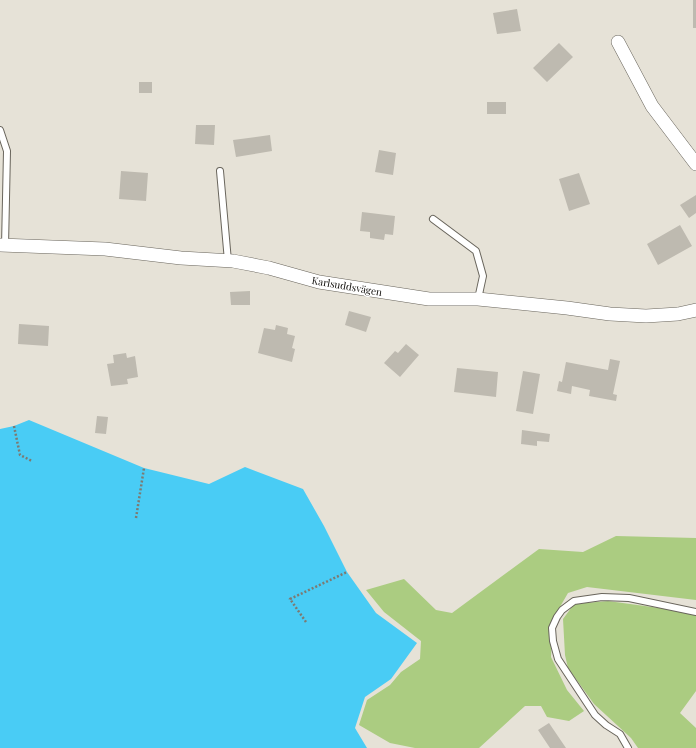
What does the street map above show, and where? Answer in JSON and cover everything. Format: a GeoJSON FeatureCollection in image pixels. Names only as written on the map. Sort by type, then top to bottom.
{"type":"FeatureCollection","features":[{"type":"Feature","properties":{"kind":"street"},"geometry":{"type":"LineString","coordinates":[[618,42],[652,106],[696,164]]}},
{"type":"Feature","properties":{"kind":"street","name":"Karlsuddsvägen"},"geometry":{"type":"LineString","coordinates":[[3,245],[105,250],[228,261],[269,268],[319,282],[363,290],[429,298],[478,299],[610,314],[646,316],[678,314],[696,310]]}},
{"type":"Feature","properties":{"kind":"lane"},"geometry":{"type":"LineString","coordinates":[[0,130],[7,150],[3,245]]}},
{"type":"Feature","properties":{"kind":"lane"},"geometry":{"type":"LineString","coordinates":[[220,171],[228,261]]}},
{"type":"Feature","properties":{"kind":"lane"},"geometry":{"type":"LineString","coordinates":[[433,219],[476,251],[483,276],[478,299]]}},
{"type":"Feature","properties":{"kind":"lane"},"geometry":{"type":"LineString","coordinates":[[628,748],[620,734],[606,725],[595,715],[558,659],[553,641],[552,628],[557,617],[562,610],[574,601],[602,597],[629,598],[696,612]]}},
{"type":"Feature","properties":{"kind":"path"},"geometry":{"type":"LineString","coordinates":[[14,426],[20,455],[32,461]]}},
{"type":"Feature","properties":{"kind":"path"},"geometry":{"type":"LineString","coordinates":[[136,518],[144,468]]}},
{"type":"Feature","properties":{"kind":"path"},"geometry":{"type":"LineString","coordinates":[[306,622],[290,599],[347,572]]}},
{"type":"Feature","properties":{"kind":"green space"},"geometry":{"type":"Polygon","coordinates":[[[616,536],[696,538],[696,600],[587,587],[568,593],[553,619],[551,657],[567,690],[584,711],[569,721],[547,717],[541,706],[525,706],[479,748],[415,748],[390,743],[359,725],[367,700],[390,685],[401,672],[420,659],[421,641],[384,612],[366,590],[404,579],[436,610],[452,613],[539,549],[583,552],[616,536]]]}},
{"type":"Feature","properties":{"kind":"green space"},"geometry":{"type":"Polygon","coordinates":[[[608,601],[696,613],[696,691],[680,713],[696,728],[696,748],[638,748],[631,738],[594,704],[568,668],[565,655],[563,619],[574,604],[608,601]]]}},
{"type":"Feature","properties":{"kind":"water"},"geometry":{"type":"Polygon","coordinates":[[[29,420],[144,468],[209,484],[245,467],[303,489],[324,526],[347,572],[376,613],[417,643],[391,679],[365,697],[355,728],[367,748],[0,748],[0,429],[14,426],[29,420]]]}},
{"type":"Feature","properties":{"kind":"building"},"geometry":{"type":"Polygon","coordinates":[[[693,0],[696,0],[696,28],[693,28],[693,0]]]}},
{"type":"Feature","properties":{"kind":"building"},"geometry":{"type":"Polygon","coordinates":[[[517,9],[521,31],[497,34],[493,13],[517,9]]]}},
{"type":"Feature","properties":{"kind":"building"},"geometry":{"type":"Polygon","coordinates":[[[559,43],[573,57],[547,82],[533,68],[559,43]]]}},
{"type":"Feature","properties":{"kind":"building"},"geometry":{"type":"Polygon","coordinates":[[[139,82],[152,82],[152,93],[139,93],[139,82]]]}},
{"type":"Feature","properties":{"kind":"building"},"geometry":{"type":"Polygon","coordinates":[[[487,102],[506,102],[506,114],[487,114],[487,102]]]}},
{"type":"Feature","properties":{"kind":"building"},"geometry":{"type":"Polygon","coordinates":[[[196,125],[215,125],[214,145],[195,144],[196,125]]]}},
{"type":"Feature","properties":{"kind":"building"},"geometry":{"type":"Polygon","coordinates":[[[270,135],[272,151],[236,157],[233,140],[270,135]]]}},
{"type":"Feature","properties":{"kind":"building"},"geometry":{"type":"Polygon","coordinates":[[[379,150],[396,153],[393,175],[375,172],[379,150]]]}},
{"type":"Feature","properties":{"kind":"building"},"geometry":{"type":"Polygon","coordinates":[[[121,171],[148,173],[146,201],[119,199],[121,171]]]}},
{"type":"Feature","properties":{"kind":"building"},"geometry":{"type":"Polygon","coordinates":[[[579,173],[590,204],[569,211],[559,179],[579,173]]]}},
{"type":"Feature","properties":{"kind":"building"},"geometry":{"type":"Polygon","coordinates":[[[696,195],[696,213],[689,218],[680,205],[696,195]]]}},
{"type":"Feature","properties":{"kind":"building"},"geometry":{"type":"Polygon","coordinates":[[[362,212],[395,216],[393,235],[385,234],[384,240],[370,238],[370,232],[360,231],[362,212]]]}},
{"type":"Feature","properties":{"kind":"building"},"geometry":{"type":"Polygon","coordinates":[[[680,225],[692,246],[658,265],[647,244],[680,225]]]}},
{"type":"Feature","properties":{"kind":"building"},"geometry":{"type":"Polygon","coordinates":[[[250,291],[250,305],[231,305],[230,292],[250,291]]]}},
{"type":"Feature","properties":{"kind":"building"},"geometry":{"type":"Polygon","coordinates":[[[349,311],[371,317],[366,332],[345,325],[349,311]]]}},
{"type":"Feature","properties":{"kind":"building"},"geometry":{"type":"Polygon","coordinates":[[[19,324],[49,326],[48,346],[18,344],[19,324]]]}},
{"type":"Feature","properties":{"kind":"building"},"geometry":{"type":"Polygon","coordinates":[[[276,325],[288,328],[287,334],[295,336],[292,348],[295,349],[292,362],[258,353],[264,328],[275,330],[276,325]]]}},
{"type":"Feature","properties":{"kind":"building"},"geometry":{"type":"Polygon","coordinates":[[[406,344],[419,355],[400,377],[384,363],[395,351],[398,353],[406,344]]]}},
{"type":"Feature","properties":{"kind":"building"},"geometry":{"type":"Polygon","coordinates":[[[126,353],[127,358],[135,356],[138,377],[127,379],[128,384],[111,386],[107,364],[114,363],[113,355],[126,353]]]}},
{"type":"Feature","properties":{"kind":"building"},"geometry":{"type":"Polygon","coordinates":[[[610,359],[620,361],[613,394],[617,395],[616,401],[589,396],[590,390],[572,386],[571,394],[557,391],[559,381],[562,382],[566,362],[608,370],[610,359]]]}},
{"type":"Feature","properties":{"kind":"building"},"geometry":{"type":"Polygon","coordinates":[[[457,368],[498,372],[496,397],[454,392],[457,368]]]}},
{"type":"Feature","properties":{"kind":"building"},"geometry":{"type":"Polygon","coordinates":[[[523,371],[540,374],[533,414],[516,411],[523,371]]]}},
{"type":"Feature","properties":{"kind":"building"},"geometry":{"type":"Polygon","coordinates":[[[97,416],[108,417],[106,434],[95,433],[97,416]]]}},
{"type":"Feature","properties":{"kind":"building"},"geometry":{"type":"Polygon","coordinates":[[[522,430],[550,434],[549,442],[537,441],[537,446],[521,444],[522,430]]]}},
{"type":"Feature","properties":{"kind":"building"},"geometry":{"type":"Polygon","coordinates":[[[549,723],[566,748],[550,748],[538,730],[549,723]]]}}]}
